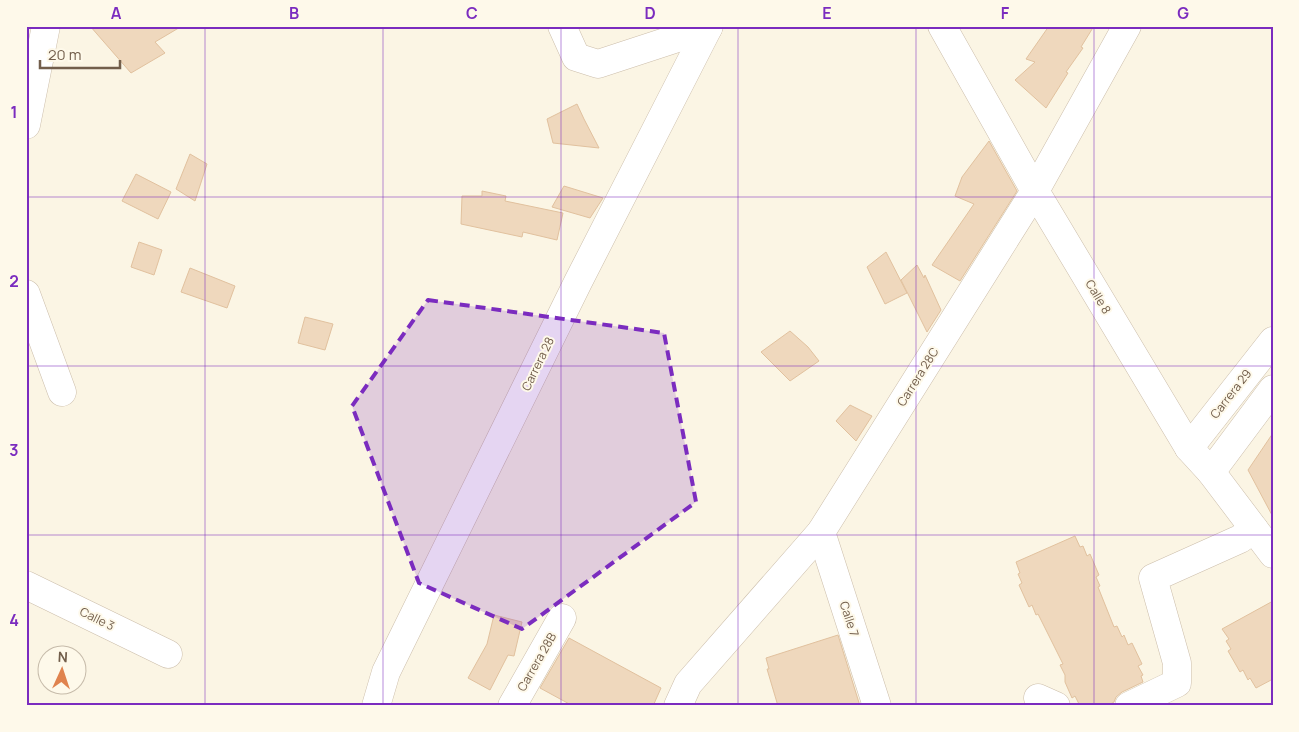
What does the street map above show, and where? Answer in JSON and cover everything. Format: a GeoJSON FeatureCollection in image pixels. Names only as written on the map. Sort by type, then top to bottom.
{"type":"FeatureCollection","features":[{"type":"Feature","properties":{"kind":"street"},"geometry":{"type":"LineString","coordinates":[[26,125],[46,26]]}},
{"type":"Feature","properties":{"kind":"street"},"geometry":{"type":"LineString","coordinates":[[562,26],[576,57],[598,64],[708,27]]}},
{"type":"Feature","properties":{"kind":"street","name":"Calle 8"},"geometry":{"type":"LineString","coordinates":[[942,26],[1035,191],[1189,448],[1211,472],[1273,554]]}},
{"type":"Feature","properties":{"kind":"street","name":"Carrera 28C"},"geometry":{"type":"LineString","coordinates":[[678,706],[688,684],[821,532],[1035,191],[1127,26]]}},
{"type":"Feature","properties":{"kind":"street","name":"Carrera 28"},"geometry":{"type":"LineString","coordinates":[[376,706],[390,663],[578,282],[708,27]]}},
{"type":"Feature","properties":{"kind":"street"},"geometry":{"type":"LineString","coordinates":[[26,294],[62,392]]}},
{"type":"Feature","properties":{"kind":"street","name":"Carrera 29"},"geometry":{"type":"LineString","coordinates":[[1189,448],[1273,341]]}},
{"type":"Feature","properties":{"kind":"street"},"geometry":{"type":"LineString","coordinates":[[1211,472],[1273,389]]}},
{"type":"Feature","properties":{"kind":"street"},"geometry":{"type":"LineString","coordinates":[[1129,706],[1177,682],[1177,664],[1153,578],[1240,539],[1254,529]]}},
{"type":"Feature","properties":{"kind":"street","name":"Calle 7"},"geometry":{"type":"LineString","coordinates":[[821,532],[877,706]]}},
{"type":"Feature","properties":{"kind":"street","name":"Calle 3"},"geometry":{"type":"LineString","coordinates":[[26,585],[168,654]]}},
{"type":"Feature","properties":{"kind":"street","name":"Carrera 28B"},"geometry":{"type":"LineString","coordinates":[[512,706],[562,618]]}},
{"type":"Feature","properties":{"kind":"highlighted area"},"geometry":{"type":"Polygon","coordinates":[[[428,300],[664,333],[696,502],[522,629],[419,583],[352,406],[428,300]]]}},
{"type":"Feature","properties":{"kind":"building"},"geometry":{"type":"Polygon","coordinates":[[[90,26],[182,26],[155,42],[165,53],[131,73],[90,26]]]}},
{"type":"Feature","properties":{"kind":"building"},"geometry":{"type":"Polygon","coordinates":[[[1049,26],[1094,26],[1081,47],[1083,48],[1066,72],[1068,73],[1046,108],[1015,80],[1035,62],[1026,59],[1049,26]]]}},
{"type":"Feature","properties":{"kind":"building"},"geometry":{"type":"Polygon","coordinates":[[[577,104],[599,148],[553,143],[547,119],[577,104]]]}},
{"type":"Feature","properties":{"kind":"building"},"geometry":{"type":"Polygon","coordinates":[[[989,141],[1017,191],[960,281],[932,265],[974,204],[955,196],[962,177],[989,141]]]}},
{"type":"Feature","properties":{"kind":"building"},"geometry":{"type":"Polygon","coordinates":[[[190,154],[207,164],[195,201],[176,189],[190,154]]]}},
{"type":"Feature","properties":{"kind":"building"},"geometry":{"type":"Polygon","coordinates":[[[136,174],[171,192],[158,219],[122,201],[136,174]]]}},
{"type":"Feature","properties":{"kind":"building"},"geometry":{"type":"Polygon","coordinates":[[[564,186],[603,198],[590,218],[552,207],[564,186]]]}},
{"type":"Feature","properties":{"kind":"building"},"geometry":{"type":"Polygon","coordinates":[[[482,191],[506,196],[505,201],[563,213],[557,240],[523,232],[522,237],[461,224],[462,196],[482,196],[482,191]]]}},
{"type":"Feature","properties":{"kind":"building"},"geometry":{"type":"Polygon","coordinates":[[[139,242],[162,250],[154,275],[131,267],[139,242]]]}},
{"type":"Feature","properties":{"kind":"building"},"geometry":{"type":"Polygon","coordinates":[[[886,252],[907,293],[885,304],[867,267],[886,252]]]}},
{"type":"Feature","properties":{"kind":"building"},"geometry":{"type":"Polygon","coordinates":[[[917,265],[924,278],[925,275],[941,310],[927,332],[901,280],[917,265]]]}},
{"type":"Feature","properties":{"kind":"building"},"geometry":{"type":"Polygon","coordinates":[[[190,268],[235,286],[227,308],[181,292],[190,268]]]}},
{"type":"Feature","properties":{"kind":"building"},"geometry":{"type":"Polygon","coordinates":[[[305,317],[333,324],[325,350],[298,343],[305,317]]]}},
{"type":"Feature","properties":{"kind":"building"},"geometry":{"type":"Polygon","coordinates":[[[790,331],[808,347],[819,361],[790,381],[761,352],[790,331]]]}},
{"type":"Feature","properties":{"kind":"building"},"geometry":{"type":"Polygon","coordinates":[[[850,405],[872,416],[856,441],[836,421],[850,405]]]}},
{"type":"Feature","properties":{"kind":"building"},"geometry":{"type":"Polygon","coordinates":[[[1273,433],[1273,517],[1248,470],[1273,433]]]}},
{"type":"Feature","properties":{"kind":"building"},"geometry":{"type":"Polygon","coordinates":[[[1075,536],[1080,547],[1083,546],[1087,556],[1090,554],[1099,575],[1096,577],[1100,586],[1098,587],[1114,627],[1117,626],[1122,637],[1124,635],[1128,645],[1132,643],[1142,664],[1138,666],[1143,675],[1141,676],[1143,682],[1122,692],[1116,697],[1114,702],[1107,706],[1080,706],[1075,696],[1072,698],[1060,665],[1063,664],[1038,614],[1036,615],[1032,605],[1029,607],[1019,585],[1022,583],[1016,562],[1075,536]]]}},
{"type":"Feature","properties":{"kind":"building"},"geometry":{"type":"Polygon","coordinates":[[[1273,601],[1273,679],[1256,688],[1250,678],[1248,680],[1243,670],[1240,672],[1228,651],[1231,649],[1226,641],[1229,639],[1222,629],[1273,601]]]}},
{"type":"Feature","properties":{"kind":"building"},"geometry":{"type":"Polygon","coordinates":[[[494,615],[522,622],[514,656],[508,655],[490,690],[468,678],[487,644],[494,615]]]}},
{"type":"Feature","properties":{"kind":"building"},"geometry":{"type":"Polygon","coordinates":[[[838,635],[860,706],[778,706],[767,669],[769,669],[766,658],[838,635]]]}},
{"type":"Feature","properties":{"kind":"building"},"geometry":{"type":"Polygon","coordinates":[[[569,638],[661,688],[653,706],[573,706],[540,688],[569,638]]]}}]}
